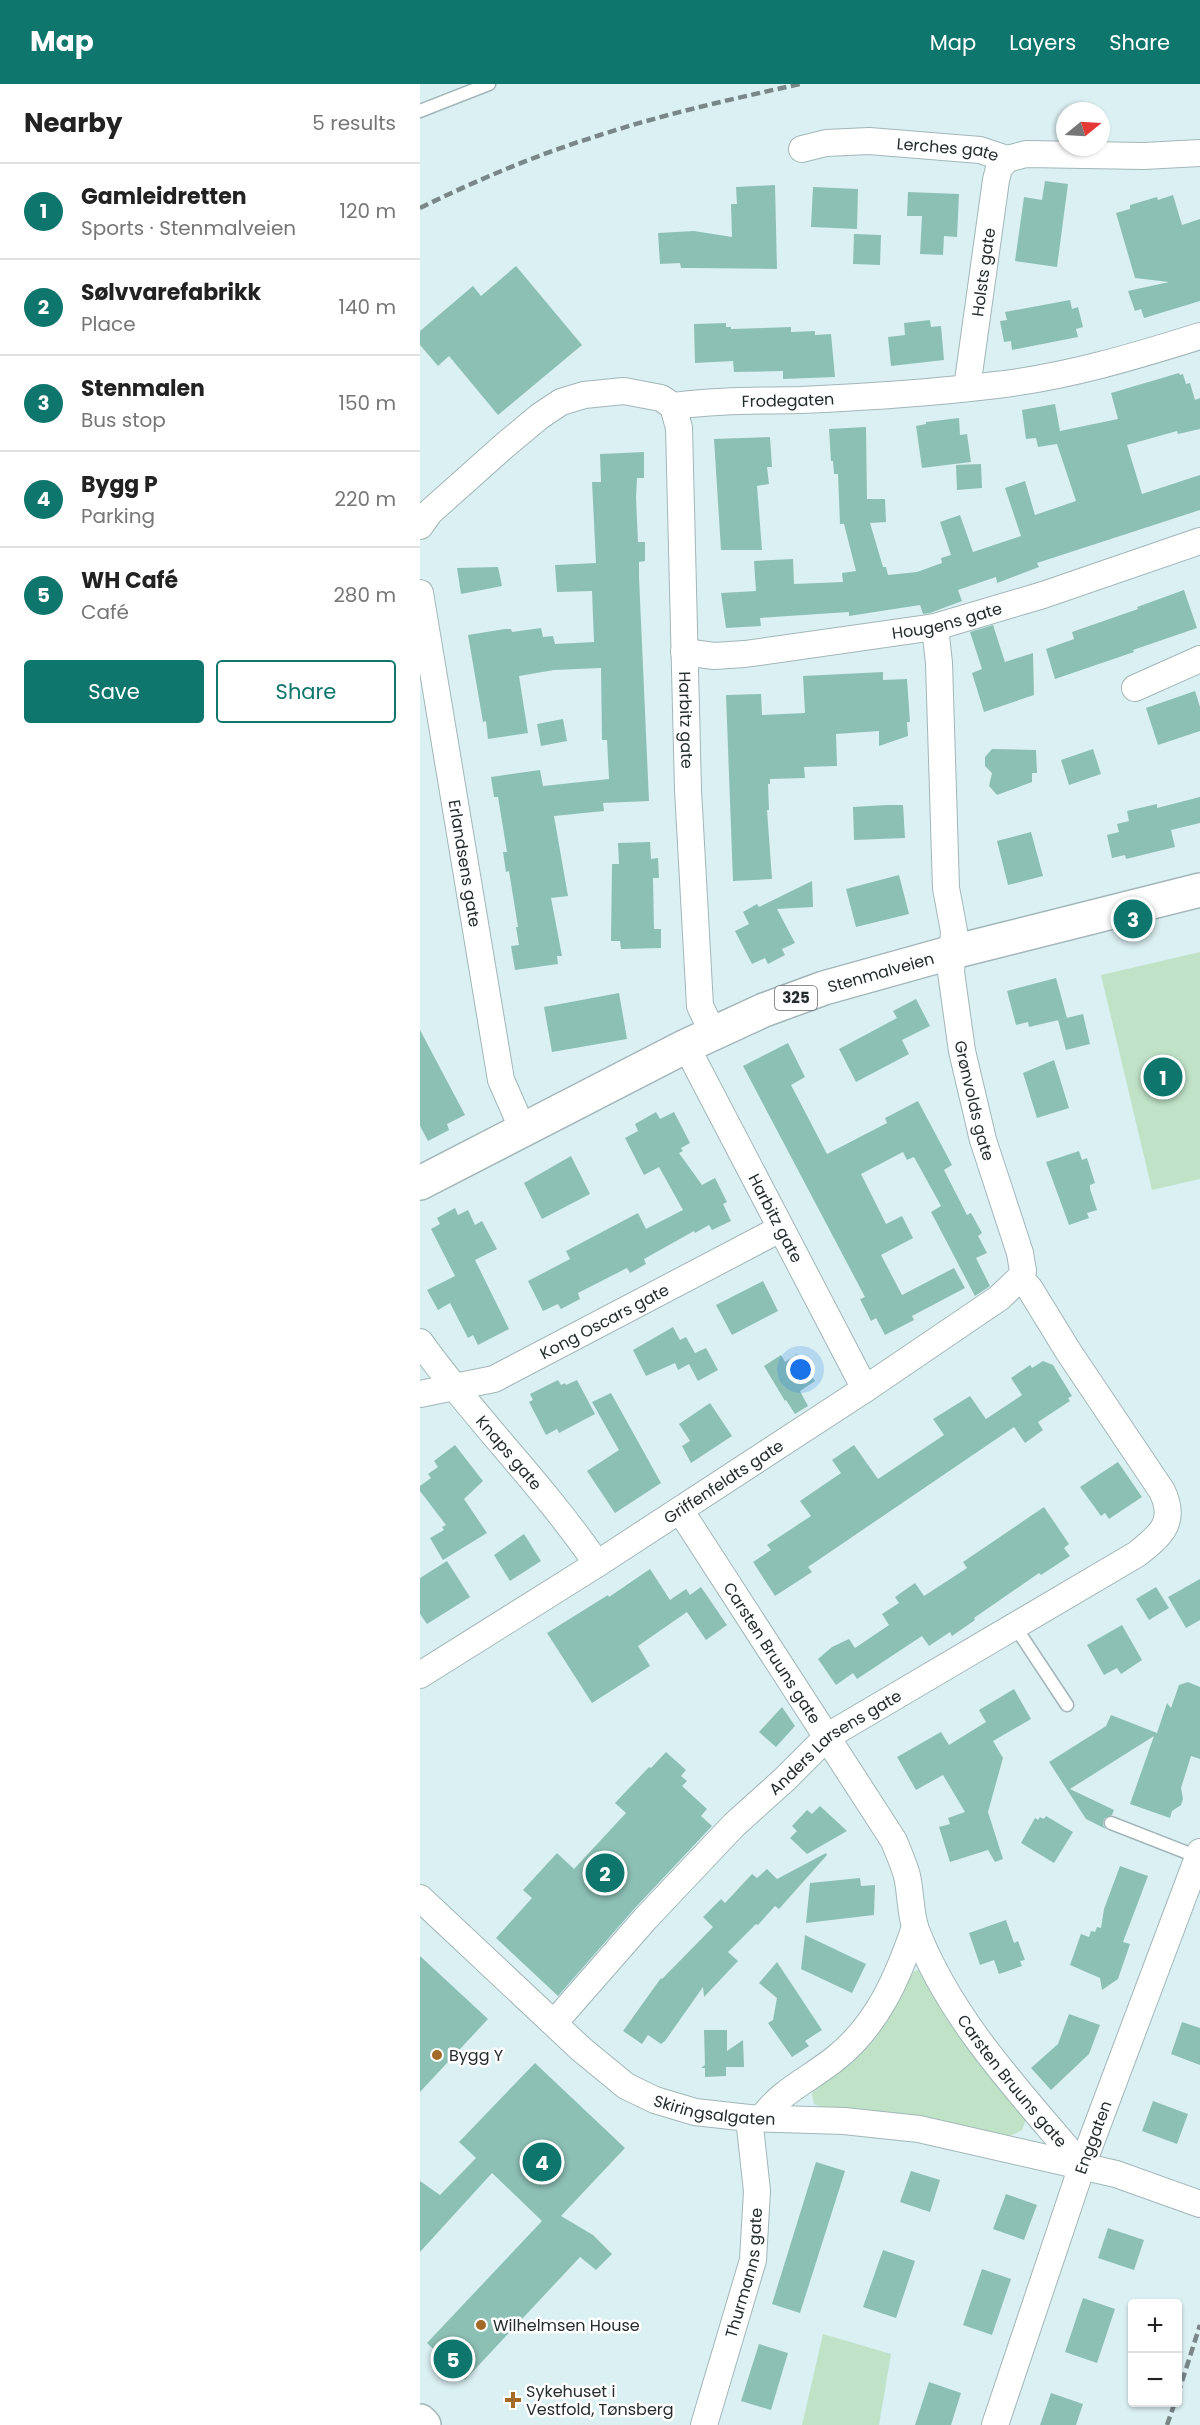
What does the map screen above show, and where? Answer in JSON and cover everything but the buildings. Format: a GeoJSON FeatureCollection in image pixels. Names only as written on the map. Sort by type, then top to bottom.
{"type":"FeatureCollection","features":[{"type":"Feature","properties":{"kind":"main road","name":"Stenmalveien"},"geometry":{"type":"LineString","coordinates":[[420,1183],[699,1039],[764,1010],[824,988],[952,952],[1200,890]]}},
{"type":"Feature","properties":{"kind":"main road"},"geometry":{"type":"LineString","coordinates":[[420,2421],[424,2425]]}},
{"type":"Feature","properties":{"kind":"street","name":"Lerches gate"},"geometry":{"type":"LineString","coordinates":[[802,149],[826,143],[869,141],[980,150],[1007,159],[1026,154],[1144,156],[1200,153]]}},
{"type":"Feature","properties":{"kind":"street","name":"Holsts gate"},"geometry":{"type":"LineString","coordinates":[[967,388],[996,180],[999,168],[1007,159]]}},
{"type":"Feature","properties":{"kind":"street","name":"Frodegaten"},"geometry":{"type":"LineString","coordinates":[[420,525],[430,512],[540,416],[561,402],[584,395],[624,391],[661,398],[673,406],[707,402],[800,400],[967,388],[1059,375],[1129,359],[1200,336]]}},
{"type":"Feature","properties":{"kind":"street","name":"Harbitz gate"},"geometry":{"type":"LineString","coordinates":[[673,406],[679,428],[687,757],[700,1006],[699,1039],[780,1229],[865,1389]]}},
{"type":"Feature","properties":{"kind":"street","name":"Hougens gate"},"geometry":{"type":"LineString","coordinates":[[684,652],[714,656],[745,654],[935,627],[1043,595],[1200,541]]}},
{"type":"Feature","properties":{"kind":"street","name":"Erlandsens gate"},"geometry":{"type":"LineString","coordinates":[[420,593],[501,1080],[523,1130]]}},
{"type":"Feature","properties":{"kind":"street","name":"Grønvolds gate"},"geometry":{"type":"LineString","coordinates":[[935,627],[946,888],[954,931],[951,972],[962,1051],[982,1140],[1020,1253],[1023,1270],[1020,1278]]}},
{"type":"Feature","properties":{"kind":"street"},"geometry":{"type":"LineString","coordinates":[[1135,688],[1200,659]]}},
{"type":"Feature","properties":{"kind":"street","name":"Kong Oscars gate"},"geometry":{"type":"LineString","coordinates":[[420,1394],[455,1389],[494,1379],[780,1229]]}},
{"type":"Feature","properties":{"kind":"street","name":"Griffenfeldts gate"},"geometry":{"type":"LineString","coordinates":[[420,1676],[597,1564],[865,1389],[999,1298],[1020,1278]]}},
{"type":"Feature","properties":{"kind":"street","name":"Anders Larsens gate"},"geometry":{"type":"LineString","coordinates":[[554,2023],[646,1918],[734,1824],[785,1779],[828,1736],[1137,1554],[1156,1540],[1166,1525],[1169,1505],[1162,1491],[1020,1278]]}},
{"type":"Feature","properties":{"kind":"street","name":"Knaps gate"},"geometry":{"type":"LineString","coordinates":[[420,1342],[455,1389],[518,1462],[597,1564]]}},
{"type":"Feature","properties":{"kind":"street","name":"Carsten Bruuns gate"},"geometry":{"type":"LineString","coordinates":[[680,1510],[894,1841],[907,1876],[915,1927],[932,1966],[955,2005],[981,2044],[1082,2166]]}},
{"type":"Feature","properties":{"kind":"street","name":"Enggaten"},"geometry":{"type":"LineString","coordinates":[[995,2425],[1082,2166],[1199,1855]]}},
{"type":"Feature","properties":{"kind":"street","name":"Skiringsalgaten"},"geometry":{"type":"LineString","coordinates":[[420,1898],[610,2074],[656,2100],[695,2112],[755,2118],[844,2121],[919,2129],[1116,2174],[1200,2204]]}},
{"type":"Feature","properties":{"kind":"street","name":"Carsten Bruuns gate"},"geometry":{"type":"LineString","coordinates":[[755,2118],[837,2058],[870,2024],[901,1968],[915,1927]]}},
{"type":"Feature","properties":{"kind":"street","name":"Thurmanns gate"},"geometry":{"type":"LineString","coordinates":[[704,2425],[753,2260],[757,2191],[755,2118]]}},
{"type":"Feature","properties":{"kind":"lane"},"geometry":{"type":"LineString","coordinates":[[420,111],[489,84]]}},
{"type":"Feature","properties":{"kind":"lane"},"geometry":{"type":"LineString","coordinates":[[1012,1627],[1022,1638],[1067,1705]]}},
{"type":"Feature","properties":{"kind":"lane"},"geometry":{"type":"LineString","coordinates":[[1111,1824],[1199,1855]]}},
{"type":"Feature","properties":{"kind":"green space"},"geometry":{"type":"Polygon","coordinates":[[[1200,952],[1200,1179],[1152,1190],[1101,975],[1200,952]]]}},
{"type":"Feature","properties":{"kind":"green space"},"geometry":{"type":"Polygon","coordinates":[[[917,1970],[925,1971],[1026,2120],[1022,2130],[1006,2138],[938,2120],[821,2107],[814,2104],[812,2094],[817,2084],[907,1976],[917,1970]]]}},
{"type":"Feature","properties":{"kind":"green space"},"geometry":{"type":"Polygon","coordinates":[[[823,2334],[891,2354],[879,2425],[802,2425],[823,2334]]]}},
{"type":"Feature","properties":{"kind":"railway"},"geometry":{"type":"LineString","coordinates":[[420,208],[507,169],[574,143],[673,114],[800,84]]}},
{"type":"Feature","properties":{"kind":"railway"},"geometry":{"type":"LineString","coordinates":[[1182,2381],[1200,2325]]}},
{"type":"Feature","properties":{"kind":"railway"},"geometry":{"type":"LineString","coordinates":[[1167,2425],[1173,2407]]}},
{"type":"Feature","properties":{"kind":"place","name":"Stenmalen"},"geometry":{"type":"Point","coordinates":[1133,919]}},
{"type":"Feature","properties":{"kind":"place","name":"Gamleidretten"},"geometry":{"type":"Point","coordinates":[1163,1077]}},
{"type":"Feature","properties":{"kind":"place","name":"Sølvvarefabrikk"},"geometry":{"type":"Point","coordinates":[605,1873]}},
{"type":"Feature","properties":{"kind":"place","name":"Bygg Y"},"geometry":{"type":"Point","coordinates":[437,2055]}},
{"type":"Feature","properties":{"kind":"place","name":"Bygg P"},"geometry":{"type":"Point","coordinates":[542,2162]}},
{"type":"Feature","properties":{"kind":"place","name":"Wilhelmsen House"},"geometry":{"type":"Point","coordinates":[481,2325]}},
{"type":"Feature","properties":{"kind":"place","name":"WH Café"},"geometry":{"type":"Point","coordinates":[453,2359]}},
{"type":"Feature","properties":{"kind":"place","name":"Sykehuset i Vestfold, Tønsberg"},"geometry":{"type":"Point","coordinates":[513,2400]}}]}
